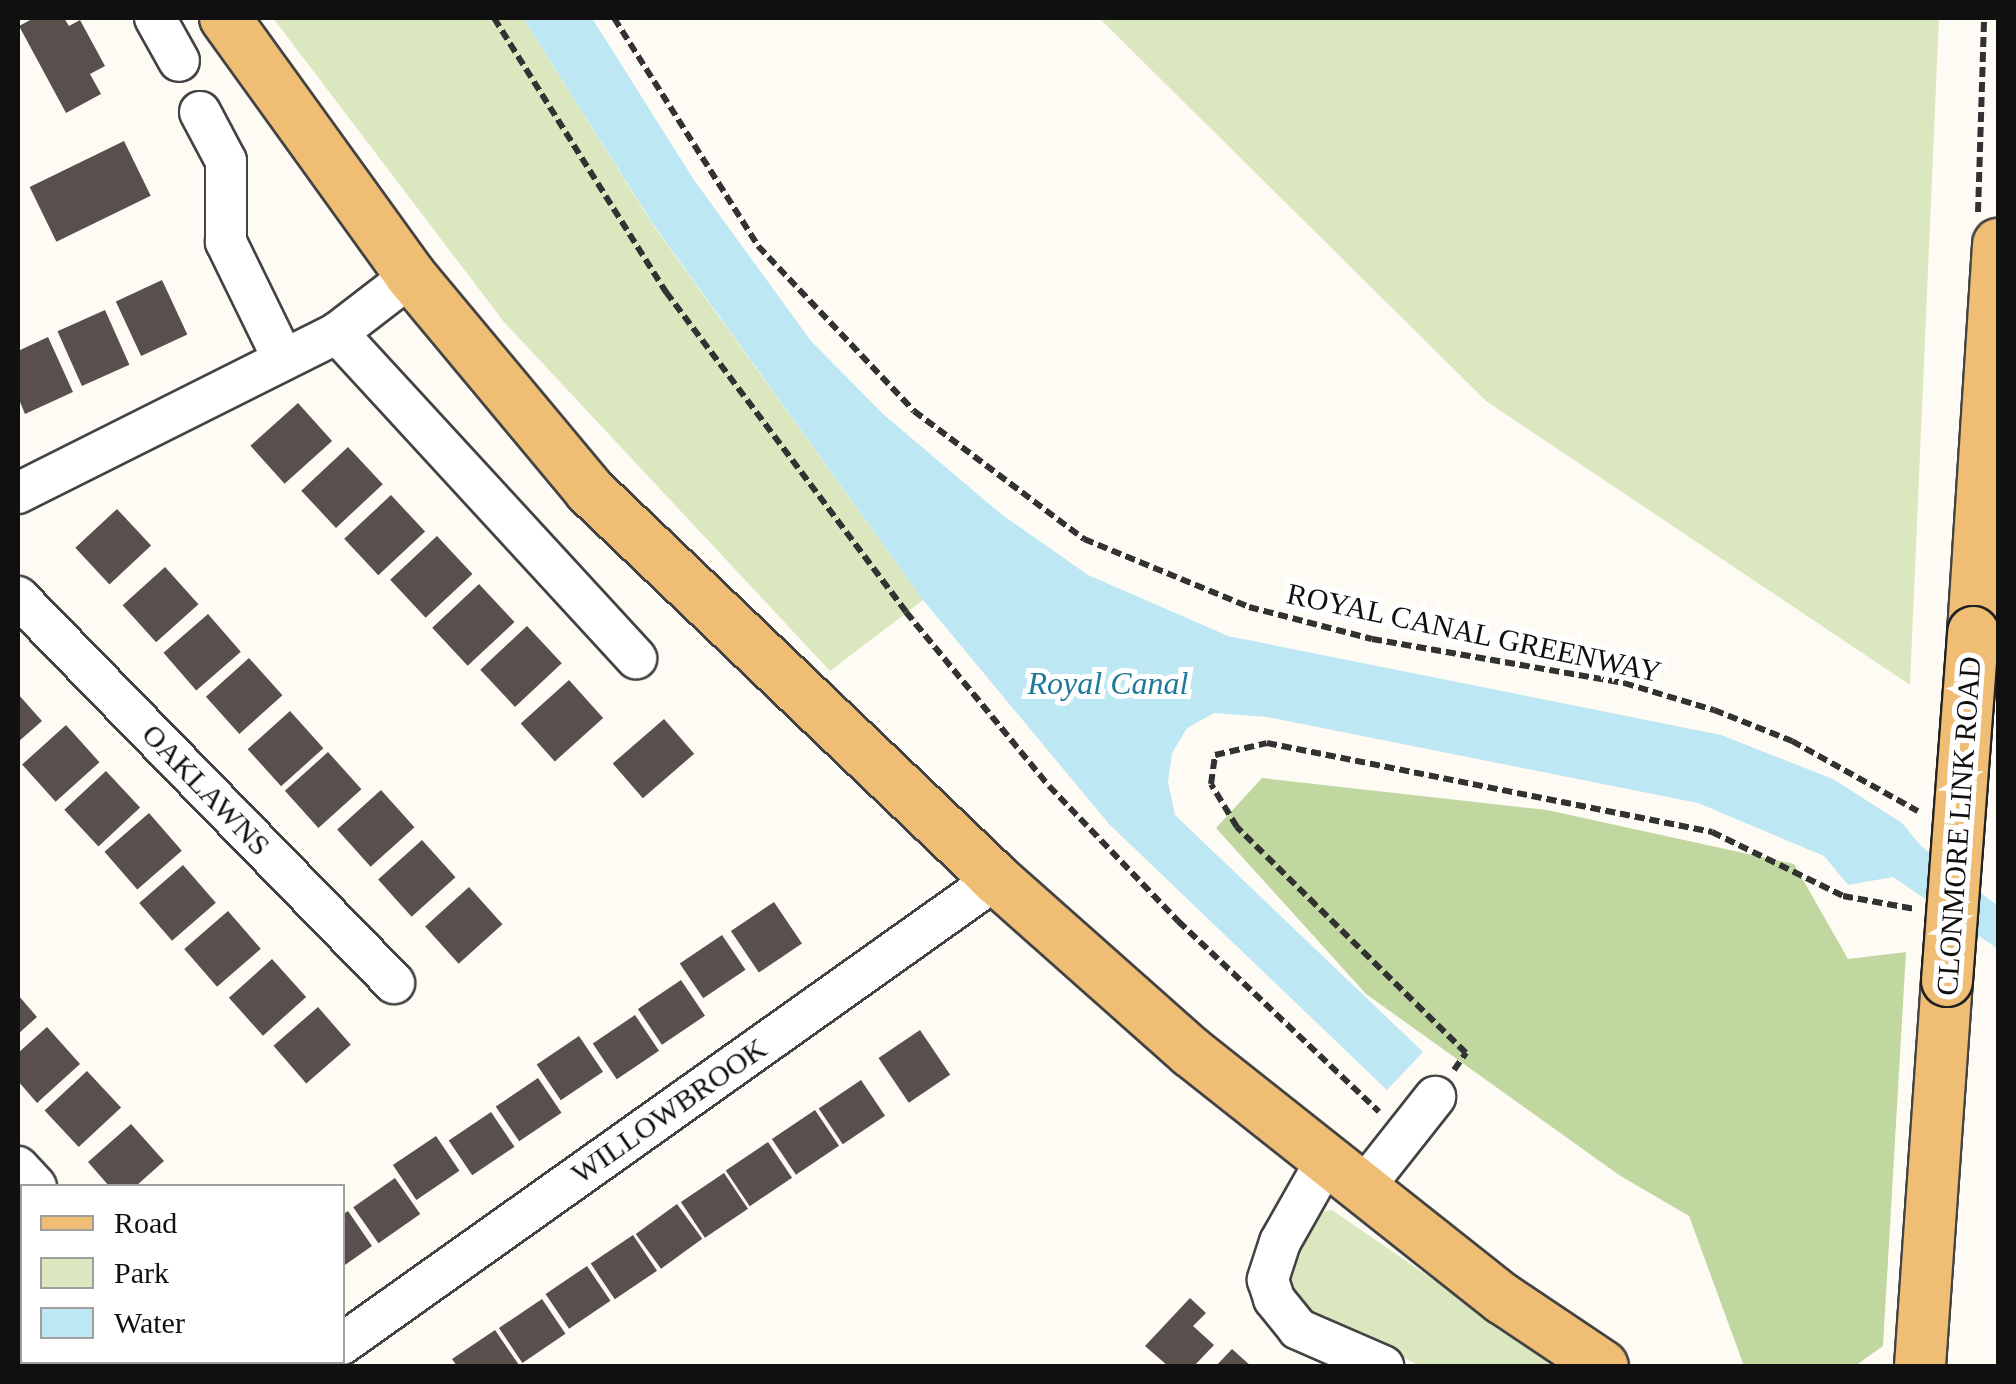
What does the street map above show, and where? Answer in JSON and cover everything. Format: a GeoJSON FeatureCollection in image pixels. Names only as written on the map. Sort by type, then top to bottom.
{"type":"FeatureCollection","features":[{"type":"Feature","properties":{"kind":"main road"},"geometry":{"type":"LineString","coordinates":[[225,18],[411,276],[589,490],[996,878],[1192,1052],[1503,1299],[1603,1366]]}},
{"type":"Feature","properties":{"kind":"main road","name":"CLONMORE LINK ROAD"},"geometry":{"type":"LineString","coordinates":[[1915,1360],[1973,632],[1998,244]]}},
{"type":"Feature","properties":{"kind":"street"},"geometry":{"type":"LineString","coordinates":[[155,18],[179,61]]}},
{"type":"Feature","properties":{"kind":"street"},"geometry":{"type":"LineString","coordinates":[[200,112],[226,161],[226,242],[283,359]]}},
{"type":"Feature","properties":{"kind":"street"},"geometry":{"type":"LineString","coordinates":[[18,494],[337,334],[411,276]]}},
{"type":"Feature","properties":{"kind":"street"},"geometry":{"type":"LineString","coordinates":[[337,334],[636,658]]}},
{"type":"Feature","properties":{"kind":"street","name":"OAKLAWNS"},"geometry":{"type":"LineString","coordinates":[[18,597],[394,982]]}},
{"type":"Feature","properties":{"kind":"street","name":"WILLOWBROOK"},"geometry":{"type":"LineString","coordinates":[[345,1342],[996,878]]}},
{"type":"Feature","properties":{"kind":"street"},"geometry":{"type":"LineString","coordinates":[[1383,1366],[1298,1328],[1274,1299],[1268,1280],[1280,1242],[1346,1173],[1403,1135],[1435,1097]]}},
{"type":"Feature","properties":{"kind":"path"},"geometry":{"type":"LineString","coordinates":[[494,18],[666,292],[918,627],[1049,786],[1178,921],[1403,1135]]}},
{"type":"Feature","properties":{"kind":"path","name":"ROYAL CANAL GREENWAY"},"geometry":{"type":"LineString","coordinates":[[614,18],[758,246],[914,411],[1084,539],[1249,608],[1372,639],[1624,682],[1714,710],[1792,741],[1920,812]]}},
{"type":"Feature","properties":{"kind":"path"},"geometry":{"type":"LineString","coordinates":[[1435,1097],[1466,1053],[1237,827],[1211,784],[1215,755],[1267,743],[1712,832],[1844,896],[1912,907],[1926,916]]}},
{"type":"Feature","properties":{"kind":"green space"},"geometry":{"type":"Polygon","coordinates":[[[273,18],[523,18],[653,225],[923,600],[830,671],[504,322],[273,18]]]}},
{"type":"Feature","properties":{"kind":"green space"},"geometry":{"type":"Polygon","coordinates":[[[1099,18],[1939,18],[1910,685],[1486,401],[1099,18]]]}},
{"type":"Feature","properties":{"kind":"green space"},"geometry":{"type":"Polygon","coordinates":[[[1262,778],[1547,810],[1794,864],[1848,959],[1906,952],[1883,1346],[1855,1366],[1744,1366],[1689,1216],[1619,1175],[1366,994],[1216,828],[1262,778]]]}},
{"type":"Feature","properties":{"kind":"green space"},"geometry":{"type":"Polygon","coordinates":[[[1332,1210],[1559,1366],[1420,1366],[1308,1309],[1287,1284],[1288,1257],[1311,1214],[1332,1210]]]}},
{"type":"Feature","properties":{"kind":"green space"},"geometry":{"type":"Polygon","coordinates":[[[18,1313],[20,1364],[105,1366],[18,1366],[18,1313]]]}},
{"type":"Feature","properties":{"kind":"water","name":"Royal Canal"},"geometry":{"type":"Polygon","coordinates":[[[523,18],[592,18],[694,180],[811,341],[883,414],[1001,514],[1088,575],[1228,636],[1721,735],[1833,779],[1902,823],[1921,846],[1998,906],[1998,949],[1893,877],[1848,885],[1824,856],[1698,803],[1267,717],[1214,713],[1187,728],[1172,753],[1168,782],[1175,815],[1423,1052],[1387,1090],[1109,824],[923,600],[653,224],[523,18]]]}},
{"type":"Feature","properties":{"kind":"building"},"geometry":{"type":"Polygon","coordinates":[[[34,18],[64,18],[69,26],[80,20],[105,66],[90,74],[101,94],[66,113],[19,26],[34,18]]]}},
{"type":"Feature","properties":{"kind":"building"},"geometry":{"type":"Polygon","coordinates":[[[124,141],[151,196],[56,242],[30,187],[124,141]]]}},
{"type":"Feature","properties":{"kind":"building"},"geometry":{"type":"Polygon","coordinates":[[[162,280],[187,334],[141,356],[116,302],[162,280]]]}},
{"type":"Feature","properties":{"kind":"building"},"geometry":{"type":"Polygon","coordinates":[[[105,310],[129,365],[82,386],[57,331],[105,310]]]}},
{"type":"Feature","properties":{"kind":"building"},"geometry":{"type":"Polygon","coordinates":[[[48,337],[73,392],[25,414],[18,397],[18,351],[48,337]]]}},
{"type":"Feature","properties":{"kind":"building"},"geometry":{"type":"Polygon","coordinates":[[[298,403],[332,441],[285,484],[250,446],[298,403]]]}},
{"type":"Feature","properties":{"kind":"building"},"geometry":{"type":"Polygon","coordinates":[[[348,447],[383,484],[336,528],[301,491],[348,447]]]}},
{"type":"Feature","properties":{"kind":"building"},"geometry":{"type":"Polygon","coordinates":[[[391,495],[425,532],[378,575],[344,539],[391,495]]]}},
{"type":"Feature","properties":{"kind":"building"},"geometry":{"type":"Polygon","coordinates":[[[117,509],[151,546],[109,584],[75,548],[117,509]]]}},
{"type":"Feature","properties":{"kind":"building"},"geometry":{"type":"Polygon","coordinates":[[[437,536],[472,574],[426,618],[390,580],[437,536]]]}},
{"type":"Feature","properties":{"kind":"building"},"geometry":{"type":"Polygon","coordinates":[[[165,567],[198,604],[156,642],[123,605],[165,567]]]}},
{"type":"Feature","properties":{"kind":"building"},"geometry":{"type":"Polygon","coordinates":[[[479,584],[514,622],[468,666],[432,628],[479,584]]]}},
{"type":"Feature","properties":{"kind":"building"},"geometry":{"type":"Polygon","coordinates":[[[208,614],[241,652],[196,690],[163,653],[208,614]]]}},
{"type":"Feature","properties":{"kind":"building"},"geometry":{"type":"Polygon","coordinates":[[[527,626],[562,663],[515,707],[480,670],[527,626]]]}},
{"type":"Feature","properties":{"kind":"building"},"geometry":{"type":"Polygon","coordinates":[[[249,658],[282,695],[239,734],[206,697],[249,658]]]}},
{"type":"Feature","properties":{"kind":"building"},"geometry":{"type":"Polygon","coordinates":[[[569,680],[603,718],[555,761],[521,723],[569,680]]]}},
{"type":"Feature","properties":{"kind":"building"},"geometry":{"type":"Polygon","coordinates":[[[18,694],[42,721],[18,742],[18,694]]]}},
{"type":"Feature","properties":{"kind":"building"},"geometry":{"type":"Polygon","coordinates":[[[290,711],[323,748],[281,786],[248,749],[290,711]]]}},
{"type":"Feature","properties":{"kind":"building"},"geometry":{"type":"Polygon","coordinates":[[[664,719],[694,754],[643,798],[613,764],[664,719]]]}},
{"type":"Feature","properties":{"kind":"building"},"geometry":{"type":"Polygon","coordinates":[[[66,725],[99,762],[56,802],[22,764],[66,725]]]}},
{"type":"Feature","properties":{"kind":"building"},"geometry":{"type":"Polygon","coordinates":[[[328,752],[361,789],[318,828],[285,791],[328,752]]]}},
{"type":"Feature","properties":{"kind":"building"},"geometry":{"type":"Polygon","coordinates":[[[106,771],[140,808],[98,846],[64,810],[106,771]]]}},
{"type":"Feature","properties":{"kind":"building"},"geometry":{"type":"Polygon","coordinates":[[[381,790],[414,827],[371,867],[337,829],[381,790]]]}},
{"type":"Feature","properties":{"kind":"building"},"geometry":{"type":"Polygon","coordinates":[[[149,813],[182,851],[137,889],[104,852],[149,813]]]}},
{"type":"Feature","properties":{"kind":"building"},"geometry":{"type":"Polygon","coordinates":[[[422,840],[455,877],[412,917],[378,879],[422,840]]]}},
{"type":"Feature","properties":{"kind":"building"},"geometry":{"type":"Polygon","coordinates":[[[183,865],[216,903],[172,941],[139,903],[183,865]]]}},
{"type":"Feature","properties":{"kind":"building"},"geometry":{"type":"Polygon","coordinates":[[[469,887],[502,924],[459,964],[425,926],[469,887]]]}},
{"type":"Feature","properties":{"kind":"building"},"geometry":{"type":"Polygon","coordinates":[[[774,902],[802,943],[759,973],[731,931],[774,902]]]}},
{"type":"Feature","properties":{"kind":"building"},"geometry":{"type":"Polygon","coordinates":[[[228,911],[261,949],[217,987],[184,949],[228,911]]]}},
{"type":"Feature","properties":{"kind":"building"},"geometry":{"type":"Polygon","coordinates":[[[722,935],[745,970],[703,998],[680,964],[722,935]]]}},
{"type":"Feature","properties":{"kind":"building"},"geometry":{"type":"Polygon","coordinates":[[[272,959],[306,997],[263,1036],[229,998],[272,959]]]}},
{"type":"Feature","properties":{"kind":"building"},"geometry":{"type":"Polygon","coordinates":[[[681,980],[705,1016],[662,1045],[638,1009],[681,980]]]}},
{"type":"Feature","properties":{"kind":"building"},"geometry":{"type":"Polygon","coordinates":[[[18,995],[37,1017],[18,1034],[18,995]]]}},
{"type":"Feature","properties":{"kind":"building"},"geometry":{"type":"Polygon","coordinates":[[[318,1007],[351,1045],[306,1083],[273,1046],[318,1007]]]}},
{"type":"Feature","properties":{"kind":"building"},"geometry":{"type":"Polygon","coordinates":[[[635,1015],[659,1051],[617,1079],[593,1044],[635,1015]]]}},
{"type":"Feature","properties":{"kind":"building"},"geometry":{"type":"Polygon","coordinates":[[[47,1027],[80,1064],[37,1103],[18,1081],[18,1053],[47,1027]]]}},
{"type":"Feature","properties":{"kind":"building"},"geometry":{"type":"Polygon","coordinates":[[[920,1030],[950,1075],[909,1103],[879,1058],[920,1030]]]}},
{"type":"Feature","properties":{"kind":"building"},"geometry":{"type":"Polygon","coordinates":[[[579,1036],[603,1072],[561,1100],[537,1065],[579,1036]]]}},
{"type":"Feature","properties":{"kind":"building"},"geometry":{"type":"Polygon","coordinates":[[[87,1071],[121,1108],[79,1147],[45,1111],[87,1071]]]}},
{"type":"Feature","properties":{"kind":"building"},"geometry":{"type":"Polygon","coordinates":[[[538,1078],[561,1113],[519,1141],[496,1107],[538,1078]]]}},
{"type":"Feature","properties":{"kind":"building"},"geometry":{"type":"Polygon","coordinates":[[[861,1080],[885,1116],[843,1144],[819,1109],[861,1080]]]}},
{"type":"Feature","properties":{"kind":"building"},"geometry":{"type":"Polygon","coordinates":[[[815,1110],[839,1146],[796,1175],[772,1139],[815,1110]]]}},
{"type":"Feature","properties":{"kind":"building"},"geometry":{"type":"Polygon","coordinates":[[[491,1112],[514,1147],[472,1175],[449,1141],[491,1112]]]}},
{"type":"Feature","properties":{"kind":"building"},"geometry":{"type":"Polygon","coordinates":[[[131,1124],[164,1161],[138,1184],[107,1184],[88,1162],[131,1124]]]}},
{"type":"Feature","properties":{"kind":"building"},"geometry":{"type":"Polygon","coordinates":[[[436,1136],[459,1171],[416,1200],[393,1165],[436,1136]]]}},
{"type":"Feature","properties":{"kind":"building"},"geometry":{"type":"Polygon","coordinates":[[[768,1142],[792,1178],[750,1206],[726,1171],[768,1142]]]}},
{"type":"Feature","properties":{"kind":"building"},"geometry":{"type":"Polygon","coordinates":[[[724,1173],[748,1209],[705,1238],[681,1202],[724,1173]]]}},
{"type":"Feature","properties":{"kind":"building"},"geometry":{"type":"Polygon","coordinates":[[[395,1178],[420,1214],[378,1243],[353,1207],[395,1178]]]}},
{"type":"Feature","properties":{"kind":"building"},"geometry":{"type":"Polygon","coordinates":[[[677,1204],[702,1239],[661,1269],[636,1234],[677,1204]]]}},
{"type":"Feature","properties":{"kind":"building"},"geometry":{"type":"Polygon","coordinates":[[[348,1211],[372,1246],[345,1265],[348,1211]]]}},
{"type":"Feature","properties":{"kind":"building"},"geometry":{"type":"Polygon","coordinates":[[[633,1235],[657,1271],[615,1299],[591,1264],[633,1235]]]}},
{"type":"Feature","properties":{"kind":"building"},"geometry":{"type":"Polygon","coordinates":[[[587,1266],[610,1301],[569,1329],[546,1294],[587,1266]]]}},
{"type":"Feature","properties":{"kind":"building"},"geometry":{"type":"Polygon","coordinates":[[[1190,1298],[1206,1313],[1193,1326],[1214,1345],[1194,1366],[1168,1366],[1145,1346],[1190,1298]]]}},
{"type":"Feature","properties":{"kind":"building"},"geometry":{"type":"Polygon","coordinates":[[[542,1299],[565,1334],[522,1363],[499,1328],[542,1299]]]}},
{"type":"Feature","properties":{"kind":"building"},"geometry":{"type":"Polygon","coordinates":[[[495,1330],[519,1365],[457,1366],[452,1359],[495,1330]]]}},
{"type":"Feature","properties":{"kind":"building"},"geometry":{"type":"Polygon","coordinates":[[[1232,1349],[1251,1366],[1216,1366],[1232,1349]]]}},
{"type":"Feature","properties":{"kind":"building"},"geometry":{"type":"Polygon","coordinates":[[[170,1364],[171,1366],[125,1366],[170,1364]]]}}]}
